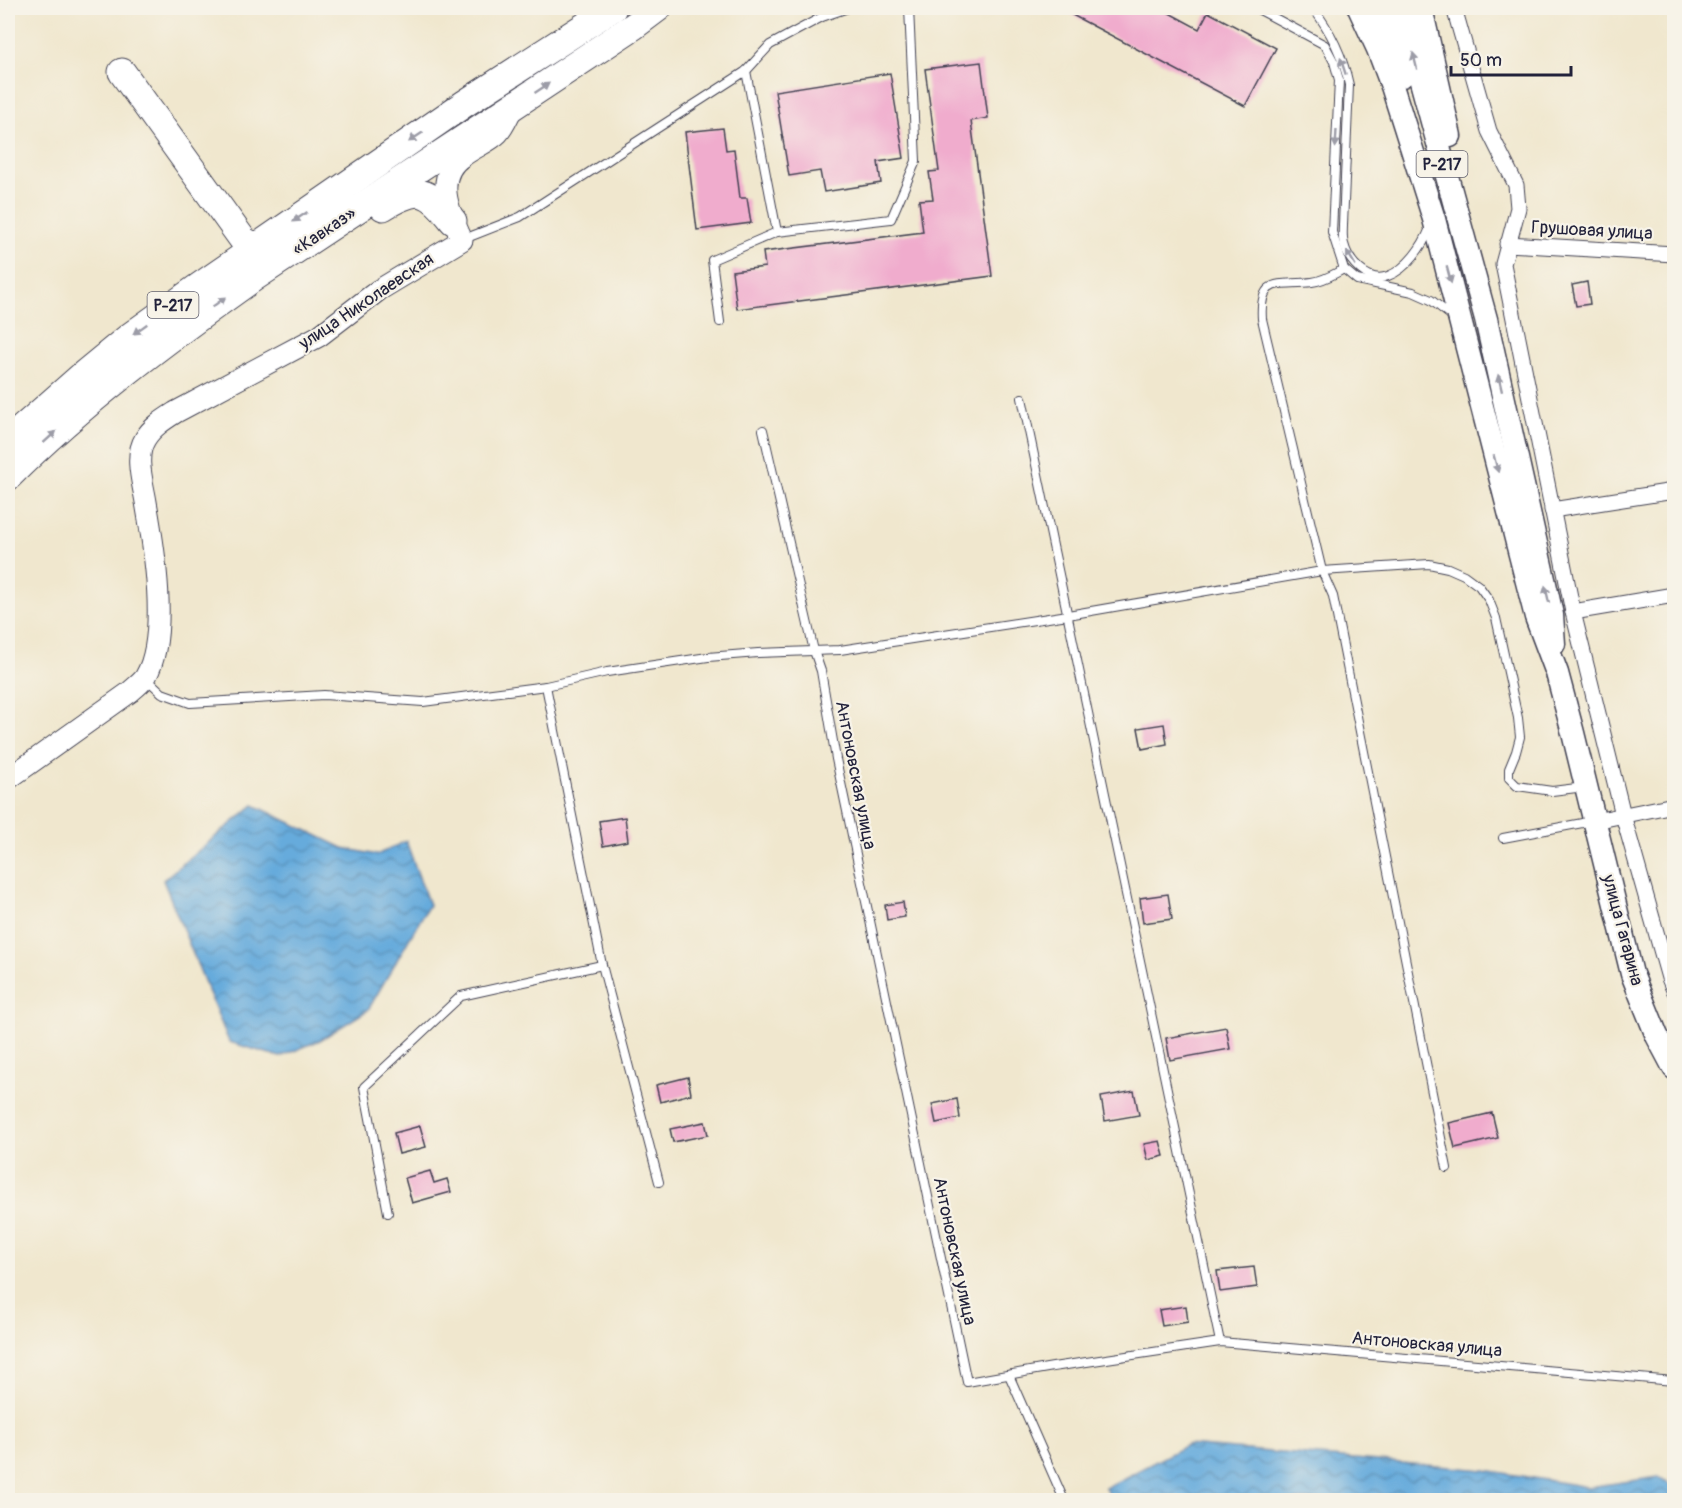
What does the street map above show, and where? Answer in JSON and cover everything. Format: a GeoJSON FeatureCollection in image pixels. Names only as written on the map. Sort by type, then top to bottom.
{"type":"FeatureCollection","features":[{"type":"Feature","properties":{"kind":"highway","name":"«Кавказ»"},"geometry":{"type":"LineString","coordinates":[[8,441],[129,338],[247,248],[613,8]]}},
{"type":"Feature","properties":{"kind":"highway","name":"«Кавказ»"},"geometry":{"type":"LineString","coordinates":[[8,477],[70,418],[207,311],[658,8]]}},
{"type":"Feature","properties":{"kind":"highway"},"geometry":{"type":"LineString","coordinates":[[122,72],[247,248]]}},
{"type":"Feature","properties":{"kind":"highway"},"geometry":{"type":"LineString","coordinates":[[291,253],[311,250],[412,192],[425,194],[439,202],[458,230]]}},
{"type":"Feature","properties":{"kind":"main road"},"geometry":{"type":"LineString","coordinates":[[464,104],[589,8]]}},
{"type":"Feature","properties":{"kind":"main road","name":"Р-217"},"geometry":{"type":"LineString","coordinates":[[1359,8],[1392,86],[1434,219]]}},
{"type":"Feature","properties":{"kind":"main road","name":"Р-217"},"geometry":{"type":"LineString","coordinates":[[1383,8],[1423,153],[1434,219]]}},
{"type":"Feature","properties":{"kind":"main road","name":"Р-217"},"geometry":{"type":"LineString","coordinates":[[1401,8],[1486,319]]}},
{"type":"Feature","properties":{"kind":"main road","name":"Р-217"},"geometry":{"type":"LineString","coordinates":[[1421,8],[1481,268],[1486,319]]}},
{"type":"Feature","properties":{"kind":"main road"},"geometry":{"type":"LineString","coordinates":[[1434,219],[1536,617],[1557,673]]}},
{"type":"Feature","properties":{"kind":"main road"},"geometry":{"type":"LineString","coordinates":[[1486,319],[1552,615],[1557,673]]}},
{"type":"Feature","properties":{"kind":"main road","name":"улица Гагарина"},"geometry":{"type":"LineString","coordinates":[[1557,673],[1632,974],[1657,1036],[1674,1068]]}},
{"type":"Feature","properties":{"kind":"street"},"geometry":{"type":"LineString","coordinates":[[1454,8],[1489,131],[1516,185],[1518,208],[1503,264],[1573,612],[1623,815],[1674,990]]}},
{"type":"Feature","properties":{"kind":"street"},"geometry":{"type":"LineString","coordinates":[[458,230],[446,198],[445,185],[450,168],[459,158],[498,133],[513,106]]}},
{"type":"Feature","properties":{"kind":"street","name":"улица Николаевская"},"geometry":{"type":"LineString","coordinates":[[146,677],[153,660],[157,640],[158,610],[152,535],[140,459],[144,440],[176,411],[319,336],[458,230]]}},
{"type":"Feature","properties":{"kind":"street","name":"Грушовая улица"},"geometry":{"type":"LineString","coordinates":[[1507,244],[1674,254]]}},
{"type":"Feature","properties":{"kind":"street"},"geometry":{"type":"LineString","coordinates":[[1552,510],[1674,491]]}},
{"type":"Feature","properties":{"kind":"street"},"geometry":{"type":"LineString","coordinates":[[1573,612],[1674,595]]}},
{"type":"Feature","properties":{"kind":"street"},"geometry":{"type":"LineString","coordinates":[[8,779],[130,692],[146,677]]}},
{"type":"Feature","properties":{"kind":"street"},"geometry":{"type":"LineString","coordinates":[[1595,821],[1674,805]]}},
{"type":"Feature","properties":{"kind":"lane","name":"улица Николаевская"},"geometry":{"type":"LineString","coordinates":[[458,230],[520,217],[746,71],[770,45],[822,17],[848,8]]}},
{"type":"Feature","properties":{"kind":"lane"},"geometry":{"type":"LineString","coordinates":[[720,322],[712,260],[777,232],[891,219],[916,161],[909,8]]}},
{"type":"Feature","properties":{"kind":"lane"},"geometry":{"type":"LineString","coordinates":[[1256,8],[1325,45],[1334,62],[1339,80],[1332,232],[1344,269],[1357,280],[1413,292],[1431,300],[1449,313],[1462,327]]}},
{"type":"Feature","properties":{"kind":"lane"},"geometry":{"type":"LineString","coordinates":[[1313,8],[1323,21],[1343,62],[1349,85],[1342,225],[1343,243],[1350,258],[1359,269],[1371,276],[1386,278],[1398,270],[1425,242],[1434,219]]}},
{"type":"Feature","properties":{"kind":"lane"},"geometry":{"type":"LineString","coordinates":[[746,71],[777,232]]}},
{"type":"Feature","properties":{"kind":"lane"},"geometry":{"type":"LineString","coordinates":[[1344,269],[1315,282],[1275,284],[1265,290],[1261,303],[1262,319],[1322,571],[1333,596],[1345,649],[1363,750],[1447,1168]]}},
{"type":"Feature","properties":{"kind":"lane"},"geometry":{"type":"LineString","coordinates":[[1023,398],[1220,1342]]}},
{"type":"Feature","properties":{"kind":"lane","name":"Антоновская улица"},"geometry":{"type":"LineString","coordinates":[[763,430],[814,651],[821,670],[836,759],[967,1382],[1220,1342],[1674,1381]]}},
{"type":"Feature","properties":{"kind":"lane"},"geometry":{"type":"LineString","coordinates":[[146,677],[162,693],[190,703],[324,695],[423,702],[546,686],[607,672],[708,657],[840,650],[1068,615],[1322,571],[1429,564],[1448,568],[1464,575],[1479,586],[1489,600],[1496,618],[1520,736],[1509,769],[1509,778],[1517,786],[1552,791],[1587,787]]}},
{"type":"Feature","properties":{"kind":"lane"},"geometry":{"type":"LineString","coordinates":[[546,686],[602,965],[658,1182]]}},
{"type":"Feature","properties":{"kind":"lane"},"geometry":{"type":"LineString","coordinates":[[1503,838],[1595,821]]}},
{"type":"Feature","properties":{"kind":"lane"},"geometry":{"type":"LineString","coordinates":[[388,1213],[364,1087],[461,996],[602,965]]}},
{"type":"Feature","properties":{"kind":"lane"},"geometry":{"type":"LineString","coordinates":[[1009,1375],[1064,1500]]}},
{"type":"Feature","properties":{"kind":"water"},"geometry":{"type":"Polygon","coordinates":[[[254,805],[343,848],[377,855],[406,841],[429,905],[368,1010],[320,1040],[280,1057],[229,1042],[163,880],[254,805]]]}},
{"type":"Feature","properties":{"kind":"water"},"geometry":{"type":"Polygon","coordinates":[[[1187,1445],[1485,1470],[1588,1487],[1659,1477],[1674,1488],[1674,1500],[1112,1500],[1105,1488],[1187,1445]]]}},
{"type":"Feature","properties":{"kind":"building"},"geometry":{"type":"Polygon","coordinates":[[[1059,8],[1160,8],[1199,29],[1208,12],[1276,48],[1245,106],[1059,8]]]}},
{"type":"Feature","properties":{"kind":"building"},"geometry":{"type":"Polygon","coordinates":[[[981,62],[988,118],[971,121],[992,276],[737,309],[732,271],[765,267],[763,252],[923,232],[919,200],[933,199],[929,172],[939,171],[925,69],[981,62]]]}},
{"type":"Feature","properties":{"kind":"building"},"geometry":{"type":"Polygon","coordinates":[[[890,73],[904,158],[878,162],[881,183],[824,192],[820,171],[789,176],[775,91],[890,73]]]}},
{"type":"Feature","properties":{"kind":"building"},"geometry":{"type":"Polygon","coordinates":[[[723,128],[726,150],[734,149],[740,198],[747,198],[751,223],[697,230],[685,132],[723,128]]]}},
{"type":"Feature","properties":{"kind":"building"},"geometry":{"type":"Polygon","coordinates":[[[1587,282],[1590,304],[1576,306],[1572,285],[1587,282]]]}},
{"type":"Feature","properties":{"kind":"building"},"geometry":{"type":"Polygon","coordinates":[[[1164,724],[1167,744],[1142,749],[1138,728],[1164,724]]]}},
{"type":"Feature","properties":{"kind":"building"},"geometry":{"type":"Polygon","coordinates":[[[625,817],[628,841],[603,846],[599,821],[625,817]]]}},
{"type":"Feature","properties":{"kind":"building"},"geometry":{"type":"Polygon","coordinates":[[[1168,894],[1172,919],[1143,923],[1140,898],[1168,894]]]}},
{"type":"Feature","properties":{"kind":"building"},"geometry":{"type":"Polygon","coordinates":[[[903,902],[905,917],[887,920],[885,905],[903,902]]]}},
{"type":"Feature","properties":{"kind":"building"},"geometry":{"type":"Polygon","coordinates":[[[1226,1027],[1230,1049],[1170,1060],[1166,1038],[1226,1027]]]}},
{"type":"Feature","properties":{"kind":"building"},"geometry":{"type":"Polygon","coordinates":[[[688,1077],[691,1094],[660,1102],[656,1085],[688,1077]]]}},
{"type":"Feature","properties":{"kind":"building"},"geometry":{"type":"Polygon","coordinates":[[[1134,1091],[1139,1115],[1105,1121],[1101,1097],[1134,1091]]]}},
{"type":"Feature","properties":{"kind":"building"},"geometry":{"type":"Polygon","coordinates":[[[957,1099],[960,1118],[936,1123],[932,1104],[957,1099]]]}},
{"type":"Feature","properties":{"kind":"building"},"geometry":{"type":"Polygon","coordinates":[[[1492,1113],[1498,1138],[1455,1148],[1449,1123],[1492,1113]]]}},
{"type":"Feature","properties":{"kind":"building"},"geometry":{"type":"Polygon","coordinates":[[[705,1122],[708,1135],[673,1142],[670,1129],[705,1122]]]}},
{"type":"Feature","properties":{"kind":"building"},"geometry":{"type":"Polygon","coordinates":[[[420,1126],[426,1147],[399,1154],[394,1133],[420,1126]]]}},
{"type":"Feature","properties":{"kind":"building"},"geometry":{"type":"Polygon","coordinates":[[[1160,1141],[1164,1156],[1148,1160],[1144,1144],[1160,1141]]]}},
{"type":"Feature","properties":{"kind":"building"},"geometry":{"type":"Polygon","coordinates":[[[430,1171],[434,1183],[447,1179],[451,1192],[412,1203],[405,1178],[430,1171]]]}},
{"type":"Feature","properties":{"kind":"building"},"geometry":{"type":"Polygon","coordinates":[[[1254,1267],[1257,1287],[1220,1292],[1217,1271],[1254,1267]]]}},
{"type":"Feature","properties":{"kind":"building"},"geometry":{"type":"Polygon","coordinates":[[[1186,1306],[1188,1322],[1162,1326],[1159,1310],[1186,1306]]]}},
{"type":"Feature","properties":{"kind":"waterway"},"geometry":{"type":"LineString","coordinates":[[360,1500],[369,1498],[379,1500]]}}]}
